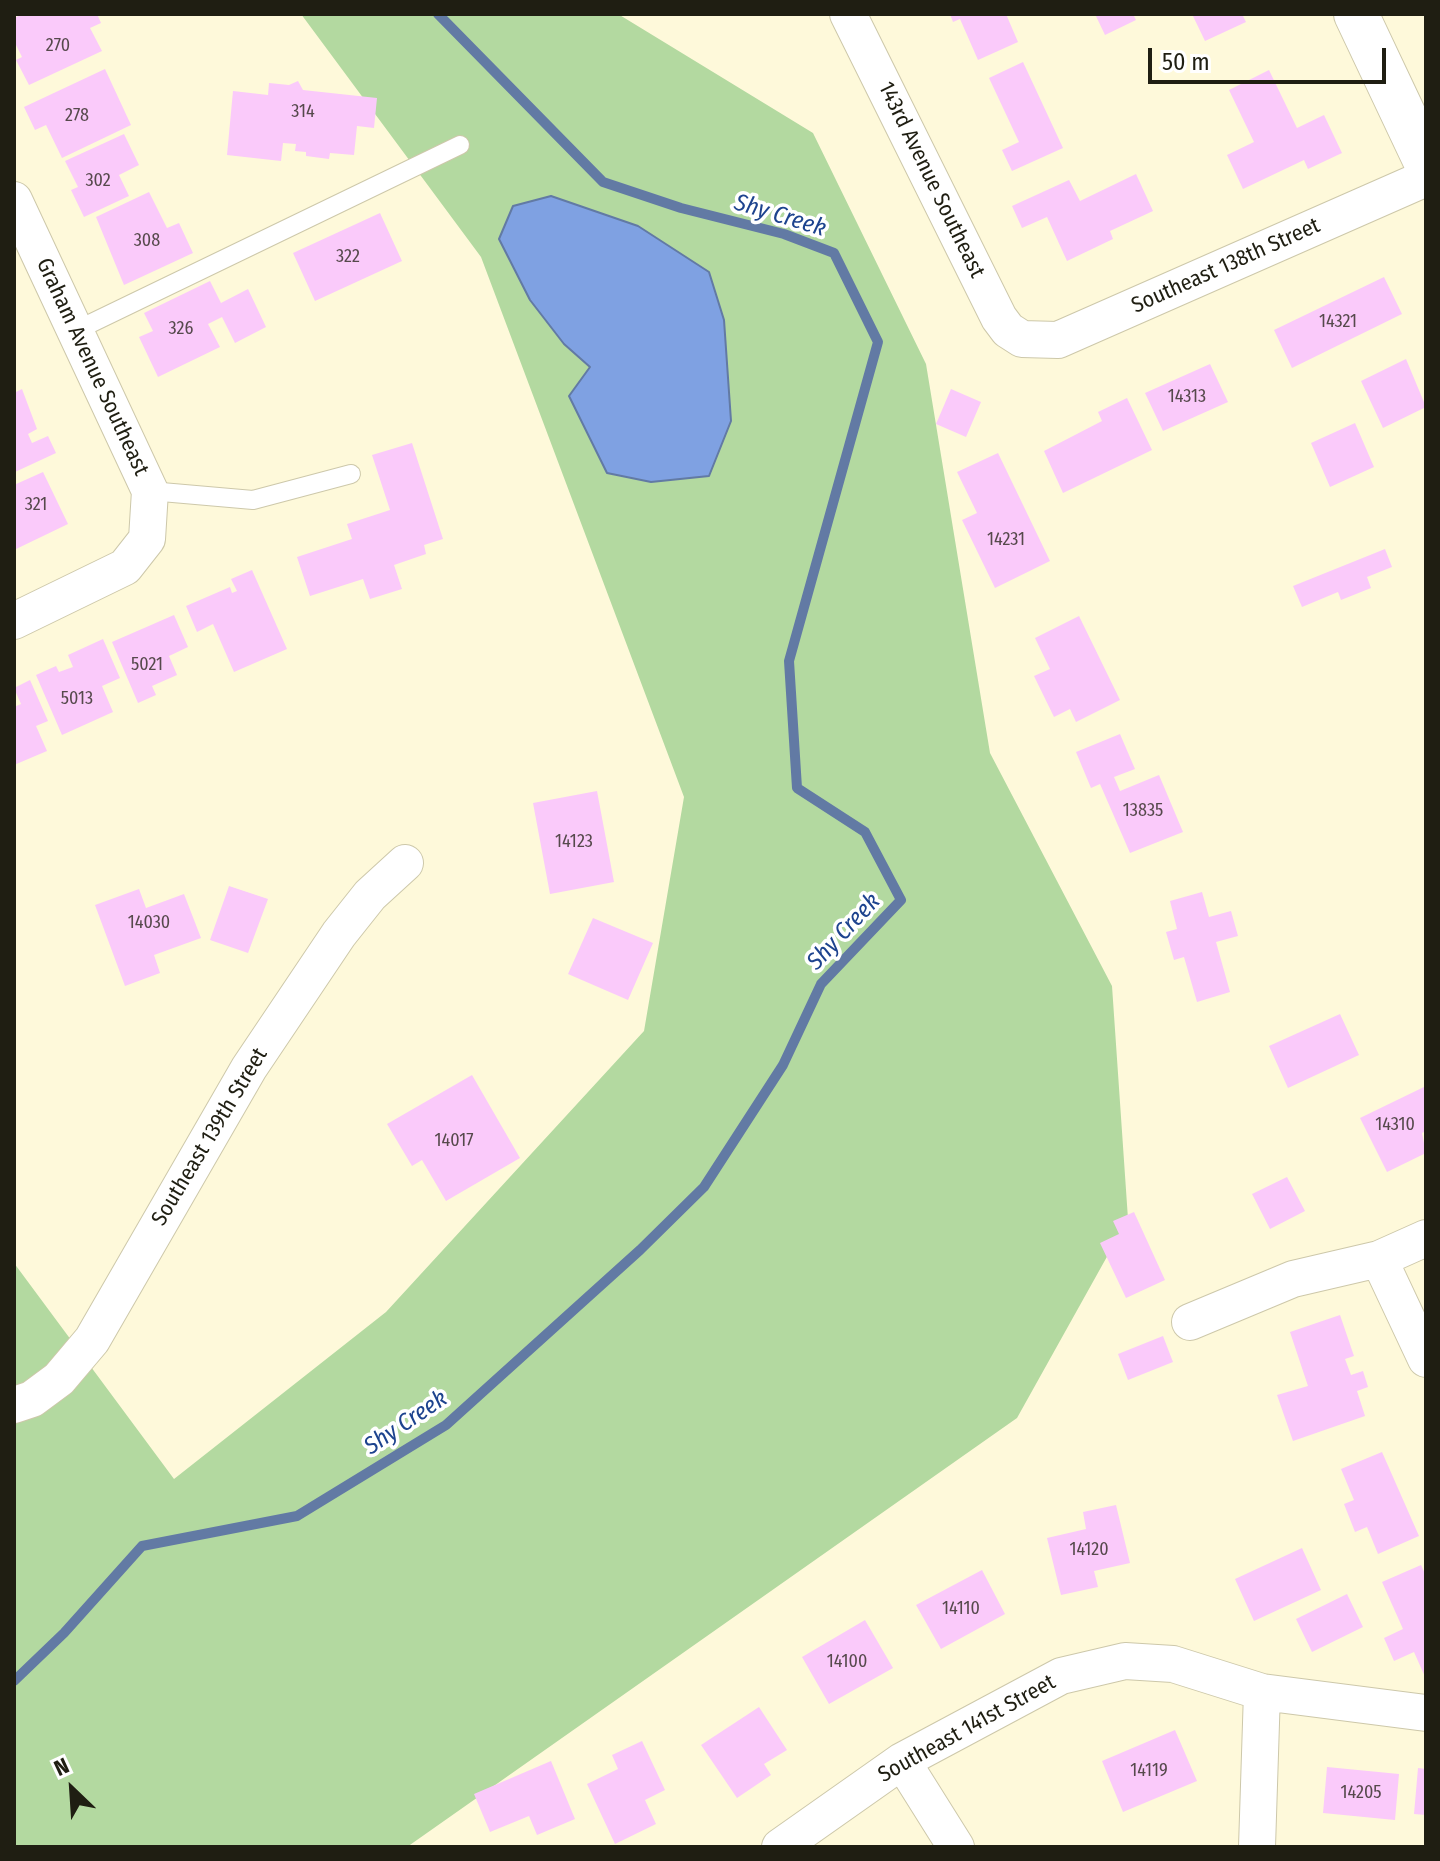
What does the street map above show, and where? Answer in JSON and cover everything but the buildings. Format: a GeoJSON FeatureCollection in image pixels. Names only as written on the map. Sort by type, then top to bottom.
{"type":"FeatureCollection","features":[{"type":"Feature","properties":{"kind":"street","name":"143rd Avenue Southeast"},"geometry":{"type":"LineString","coordinates":[[848,14],[999,318],[1008,330],[1022,339]]}},
{"type":"Feature","properties":{"kind":"street"},"geometry":{"type":"LineString","coordinates":[[1356,14],[1426,162]]}},
{"type":"Feature","properties":{"kind":"street","name":"Southeast 138th Street"},"geometry":{"type":"LineString","coordinates":[[1022,339],[1058,340],[1426,178]]}},
{"type":"Feature","properties":{"kind":"street","name":"Graham Avenue Southeast"},"geometry":{"type":"LineString","coordinates":[[14,200],[150,491]]}},
{"type":"Feature","properties":{"kind":"street"},"geometry":{"type":"LineString","coordinates":[[14,621],[125,567],[147,539],[150,491]]}},
{"type":"Feature","properties":{"kind":"street","name":"Southeast 139th Street"},"geometry":{"type":"LineString","coordinates":[[14,1405],[32,1399],[59,1379],[92,1340],[249,1068],[339,934],[370,895],[405,863]]}},
{"type":"Feature","properties":{"kind":"street"},"geometry":{"type":"LineString","coordinates":[[1190,1322],[1293,1279],[1379,1259],[1426,1238]]}},
{"type":"Feature","properties":{"kind":"street"},"geometry":{"type":"LineString","coordinates":[[1379,1259],[1426,1359]]}},
{"type":"Feature","properties":{"kind":"street","name":"Southeast 141st Street"},"geometry":{"type":"LineString","coordinates":[[780,1847],[902,1761],[1061,1676],[1125,1661],[1173,1664],[1262,1692]]}},
{"type":"Feature","properties":{"kind":"street"},"geometry":{"type":"LineString","coordinates":[[1257,1847],[1262,1692],[1426,1713]]}},
{"type":"Feature","properties":{"kind":"street"},"geometry":{"type":"LineString","coordinates":[[902,1761],[956,1847]]}},
{"type":"Feature","properties":{"kind":"lane"},"geometry":{"type":"LineString","coordinates":[[75,331],[460,145]]}},
{"type":"Feature","properties":{"kind":"lane"},"geometry":{"type":"LineString","coordinates":[[150,491],[253,500],[351,474]]}},
{"type":"Feature","properties":{"kind":"green space"},"geometry":{"type":"Polygon","coordinates":[[[301,14],[618,14],[813,133],[926,364],[990,753],[1112,986],[1128,1219],[1017,1418],[407,1847],[14,1847],[14,1263],[174,1479],[386,1312],[644,1031],[684,797],[481,257],[301,14]]]}},
{"type":"Feature","properties":{"kind":"water"},"geometry":{"type":"Polygon","coordinates":[[[551,196],[638,226],[709,272],[724,320],[731,421],[709,476],[651,482],[607,473],[569,396],[590,367],[564,344],[530,300],[499,239],[513,206],[551,196]]]}},
{"type":"Feature","properties":{"kind":"waterway","name":"Shy Creek"},"geometry":{"type":"LineString","coordinates":[[14,1681],[64,1633],[142,1546],[297,1516],[446,1425],[640,1250],[704,1187],[783,1065],[821,984],[901,900],[865,832],[797,788],[789,661],[878,342],[834,253],[784,234],[681,208],[603,182],[438,14]]}}]}
